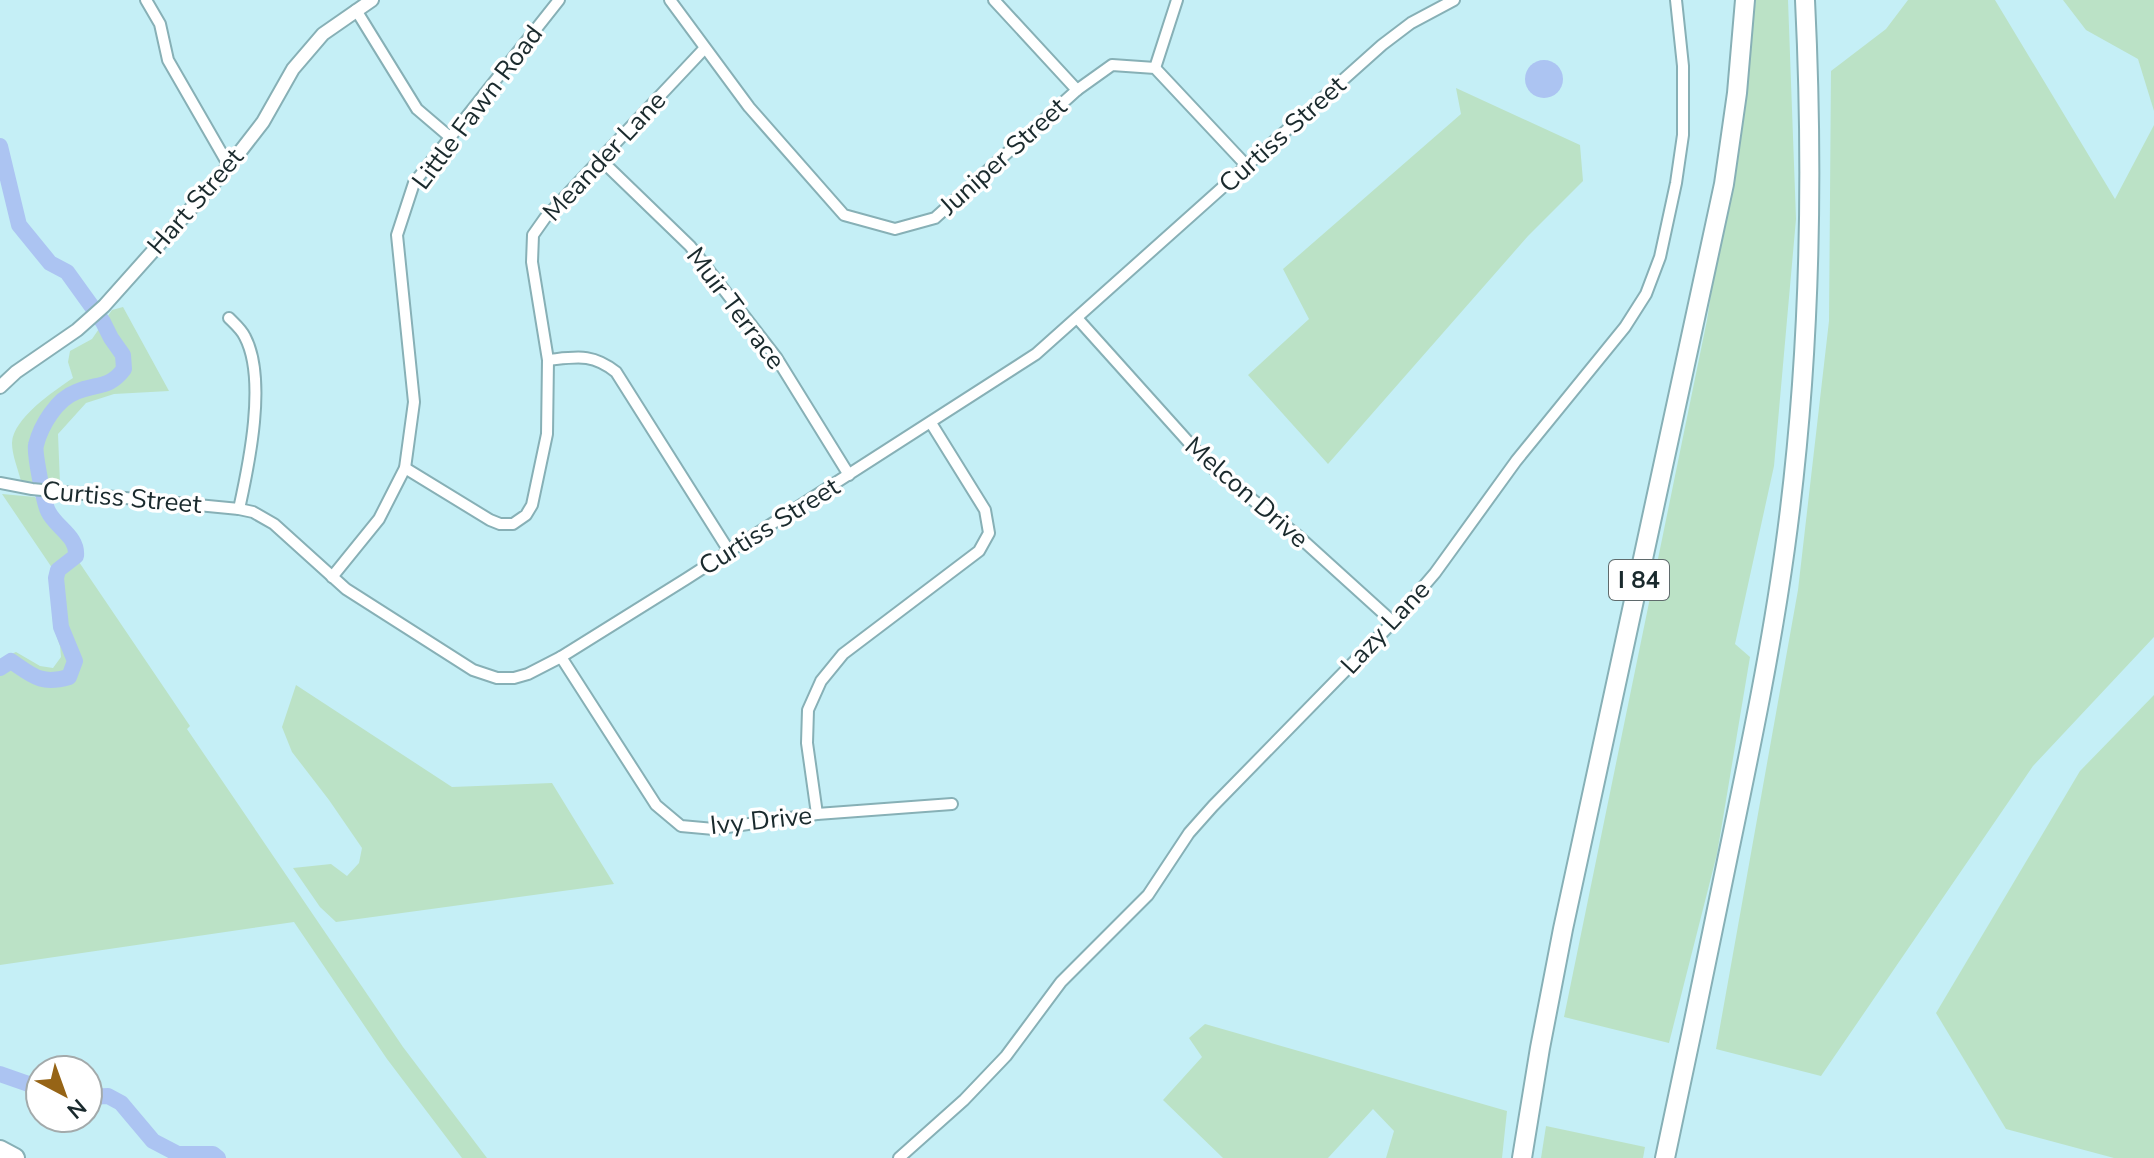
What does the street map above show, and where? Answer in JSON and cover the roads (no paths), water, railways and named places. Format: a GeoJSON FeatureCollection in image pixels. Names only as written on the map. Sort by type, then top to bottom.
{"type":"FeatureCollection","features":[{"type":"Feature","properties":{"kind":"highway","name":"I 84"},"geometry":{"type":"LineString","coordinates":[[1522,1158],[1563,929],[1724,184],[1737,93],[1745,0]]}},
{"type":"Feature","properties":{"kind":"highway"},"geometry":{"type":"LineString","coordinates":[[1665,1158],[1764,684],[1789,517],[1800,408],[1809,258],[1809,89],[1805,0]]}},
{"type":"Feature","properties":{"kind":"highway"},"geometry":{"type":"LineString","coordinates":[[0,1150],[15,1158]]}},
{"type":"Feature","properties":{"kind":"street"},"geometry":{"type":"LineString","coordinates":[[146,0],[160,24],[168,60],[229,166]]}},
{"type":"Feature","properties":{"kind":"street","name":"Hart Street"},"geometry":{"type":"LineString","coordinates":[[0,387],[104,306],[229,166],[263,122],[293,69],[323,34],[372,0]]}},
{"type":"Feature","properties":{"kind":"street","name":"Little Fawn Road"},"geometry":{"type":"LineString","coordinates":[[332,577],[379,519],[405,468],[414,402],[397,235],[414,183],[559,0]]}},
{"type":"Feature","properties":{"kind":"street","name":"Juniper Street"},"geometry":{"type":"LineString","coordinates":[[670,0],[749,107],[844,215],[895,229],[935,218],[1077,90],[1112,65],[1155,68]]}},
{"type":"Feature","properties":{"kind":"street"},"geometry":{"type":"LineString","coordinates":[[994,0],[1077,90]]}},
{"type":"Feature","properties":{"kind":"street"},"geometry":{"type":"LineString","coordinates":[[1177,0],[1155,68],[1246,165]]}},
{"type":"Feature","properties":{"kind":"street","name":"Curtiss Street"},"geometry":{"type":"LineString","coordinates":[[0,483],[253,512],[274,524],[367,604],[439,650],[485,675],[514,678],[528,674],[561,657],[1036,354],[1390,39],[1411,23],[1454,0]]}},
{"type":"Feature","properties":{"kind":"street","name":"Lazy Lane"},"geometry":{"type":"LineString","coordinates":[[899,1158],[964,1100],[1006,1056],[1061,982],[1148,895],[1189,833],[1213,806],[1393,622],[1435,573],[1516,461],[1625,327],[1646,294],[1660,257],[1676,183],[1683,135],[1683,66],[1676,0]]}},
{"type":"Feature","properties":{"kind":"street"},"geometry":{"type":"LineString","coordinates":[[356,10],[417,109],[451,138]]}},
{"type":"Feature","properties":{"kind":"street","name":"Meander Lane"},"geometry":{"type":"LineString","coordinates":[[405,468],[500,524],[513,524],[526,515],[532,505],[547,434],[548,360],[532,262],[533,235],[545,218],[704,49]]}},
{"type":"Feature","properties":{"kind":"street","name":"Muir Terrace"},"geometry":{"type":"LineString","coordinates":[[601,160],[690,246],[776,357],[849,475]]}},
{"type":"Feature","properties":{"kind":"street"},"geometry":{"type":"LineString","coordinates":[[229,318],[246,337],[254,363],[256,397],[239,509]]}},
{"type":"Feature","properties":{"kind":"street","name":"Melcon Drive"},"geometry":{"type":"LineString","coordinates":[[1077,318],[1210,466],[1297,535],[1393,622]]}},
{"type":"Feature","properties":{"kind":"street"},"geometry":{"type":"LineString","coordinates":[[548,360],[586,357],[602,361],[616,372],[729,551]]}},
{"type":"Feature","properties":{"kind":"street"},"geometry":{"type":"LineString","coordinates":[[817,814],[807,743],[808,710],[821,681],[843,654],[979,551],[989,533],[985,510],[931,423]]}},
{"type":"Feature","properties":{"kind":"street","name":"Ivy Drive"},"geometry":{"type":"LineString","coordinates":[[561,657],[656,805],[681,826],[714,829],[817,814],[952,804]]}},
{"type":"Feature","properties":{"kind":"water"},"geometry":{"type":"Polygon","coordinates":[[[1544,60],[1557,66],[1563,79],[1557,92],[1544,98],[1531,92],[1525,79],[1531,66],[1544,60]]]}},
{"type":"Feature","properties":{"kind":"waterway"},"geometry":{"type":"LineString","coordinates":[[0,146],[19,225],[50,263],[67,272],[123,355],[124,369],[108,383],[76,392],[62,400],[46,421],[36,445],[48,511],[76,549],[76,556],[58,570],[56,578],[61,627],[75,661],[69,677],[44,679],[11,661],[0,668]]}},
{"type":"Feature","properties":{"kind":"waterway"},"geometry":{"type":"LineString","coordinates":[[0,1074],[24,1082]]}},
{"type":"Feature","properties":{"kind":"waterway"},"geometry":{"type":"LineString","coordinates":[[104,1096],[121,1103],[153,1141],[178,1154],[213,1154],[218,1158]]}}]}
